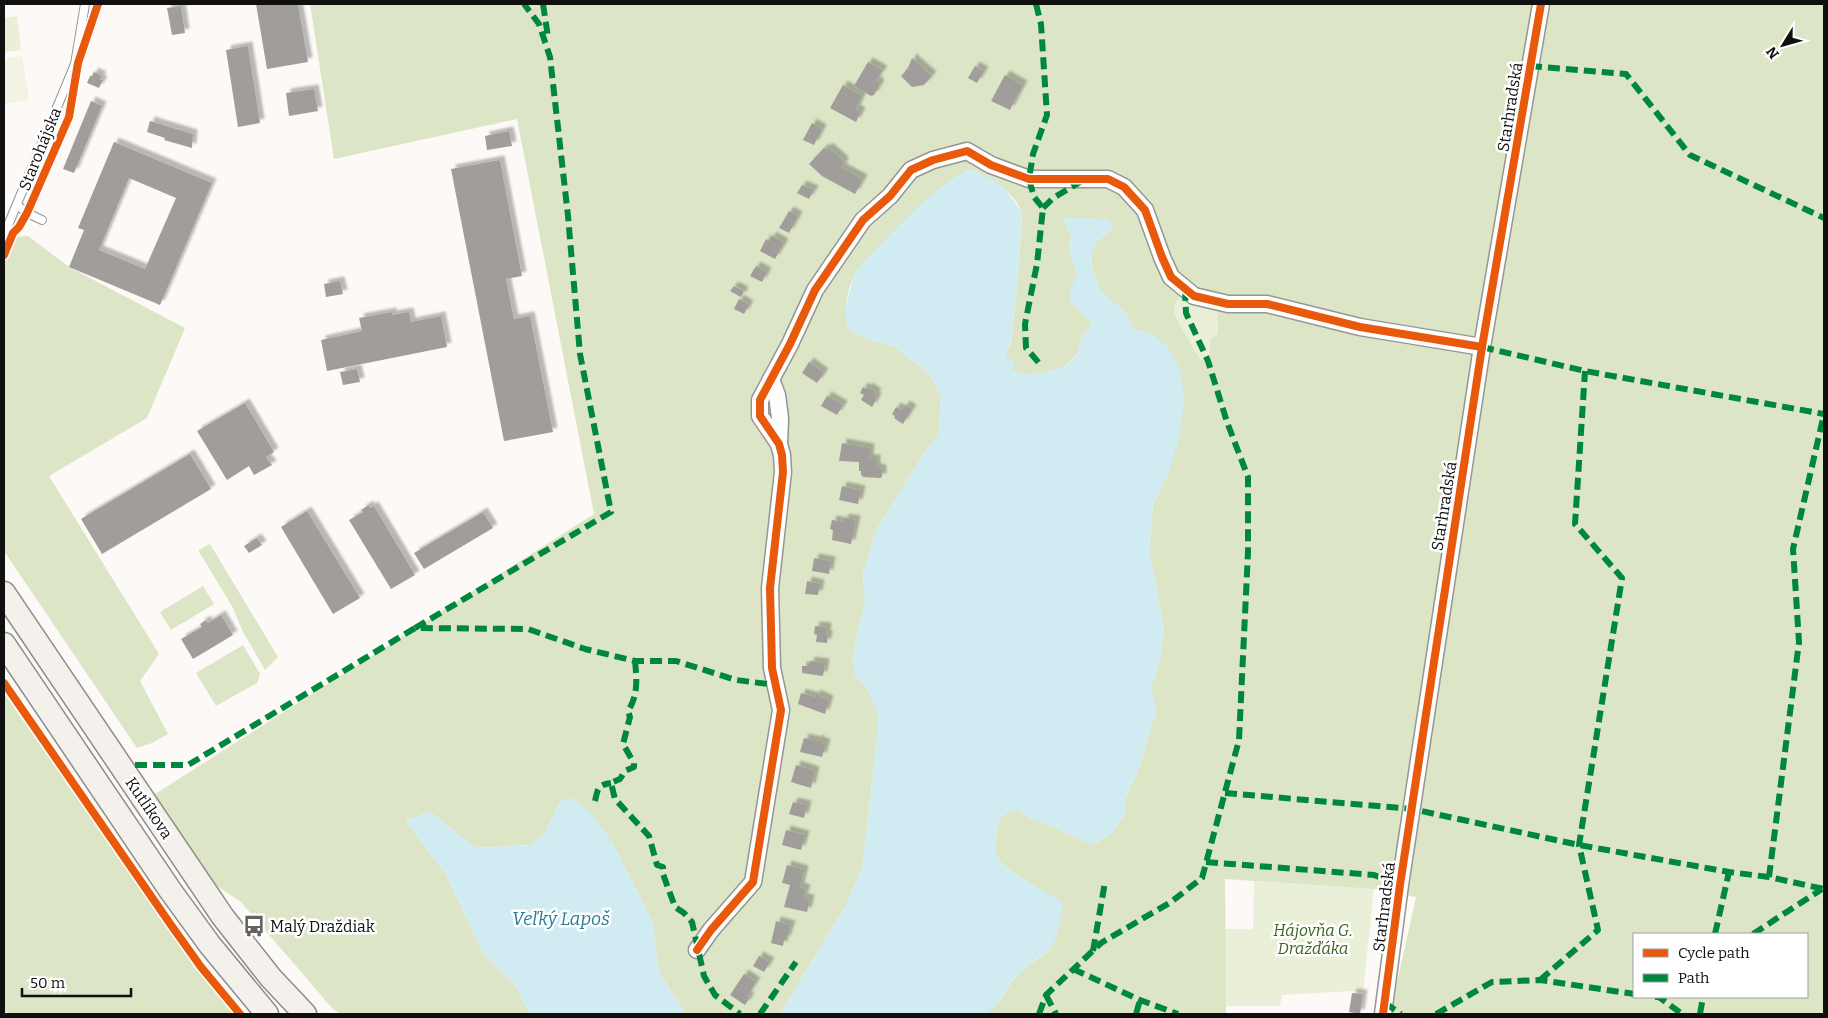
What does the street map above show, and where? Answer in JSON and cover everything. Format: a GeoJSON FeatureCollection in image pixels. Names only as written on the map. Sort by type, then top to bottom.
{"type":"FeatureCollection","features":[{"type":"Feature","properties":{"kind":"main road","name":"Kutlíkova"},"geometry":{"type":"LineString","coordinates":[[4,593],[223,917],[271,978],[305,1014]]}},
{"type":"Feature","properties":{"kind":"main road","name":"Kutlíkova"},"geometry":{"type":"LineString","coordinates":[[4,644],[170,890],[210,945],[267,1014]]}},
{"type":"Feature","properties":{"kind":"street","name":"Starhradská"},"geometry":{"type":"LineString","coordinates":[[1383,1014],[1400,885],[1482,346],[1541,4]]}},
{"type":"Feature","properties":{"kind":"street"},"geometry":{"type":"LineString","coordinates":[[697,950],[711,930],[753,882],[781,710],[772,668],[770,588],[783,472],[782,455],[779,444],[760,416],[760,400],[790,344],[815,290],[863,220],[890,196],[912,170],[933,160],[967,151],[991,165],[1029,178],[1108,179],[1124,187],[1145,210],[1171,277],[1194,296],[1228,304],[1267,304],[1360,327],[1482,346]]}},
{"type":"Feature","properties":{"kind":"lane","name":"Starohájska"},"geometry":{"type":"LineString","coordinates":[[4,235],[75,64],[85,4]]}},
{"type":"Feature","properties":{"kind":"lane"},"geometry":{"type":"LineString","coordinates":[[17,205],[27,213],[42,220]]}},
{"type":"Feature","properties":{"kind":"green space"},"geometry":{"type":"Polygon","coordinates":[[[310,4],[1824,4],[1824,1014],[1390,1014],[1416,897],[1374,889],[1225,879],[1226,1014],[989,1014],[988,1011],[999,1001],[1017,976],[1034,961],[1048,953],[1063,906],[1058,900],[1005,867],[999,860],[995,845],[1001,816],[1016,810],[1092,845],[1112,833],[1124,816],[1125,799],[1138,771],[1156,711],[1151,687],[1160,661],[1164,628],[1149,549],[1153,504],[1170,469],[1153,335],[1133,329],[1125,313],[1100,290],[1092,269],[1091,252],[1098,240],[1113,228],[1063,218],[1071,236],[1069,250],[1077,274],[1072,302],[1093,325],[1082,336],[1078,353],[1063,368],[1030,375],[1012,371],[1005,356],[1011,342],[1022,216],[1019,207],[1009,193],[994,182],[970,169],[940,189],[911,214],[859,268],[853,278],[847,296],[845,313],[873,341],[894,346],[931,377],[941,395],[939,434],[925,452],[877,529],[863,574],[865,600],[853,656],[855,675],[867,689],[877,710],[877,739],[862,869],[845,907],[780,1014],[685,1014],[659,972],[652,921],[613,844],[593,816],[561,800],[544,835],[531,845],[475,848],[430,812],[406,821],[445,873],[484,954],[515,985],[530,1014],[340,1014],[332,1008],[241,902],[209,881],[152,796],[594,514],[517,119],[334,159],[310,4]],[[1191,289],[1183,294],[1174,305],[1175,316],[1201,360],[1209,355],[1211,339],[1218,334],[1217,312],[1223,304],[1191,289]]]}},
{"type":"Feature","properties":{"kind":"green space"},"geometry":{"type":"Polygon","coordinates":[[[17,16],[21,50],[4,52],[4,18],[17,16]]]}},
{"type":"Feature","properties":{"kind":"green space"},"geometry":{"type":"Polygon","coordinates":[[[22,56],[29,100],[4,104],[4,59],[22,56]]]}},
{"type":"Feature","properties":{"kind":"green space"},"geometry":{"type":"Polygon","coordinates":[[[28,236],[69,267],[185,328],[147,418],[49,476],[159,654],[140,681],[168,734],[152,743],[137,748],[4,551],[4,264],[15,237],[28,236]]]}},
{"type":"Feature","properties":{"kind":"green space"},"geometry":{"type":"Polygon","coordinates":[[[1191,289],[1223,304],[1217,322],[1218,334],[1211,339],[1209,355],[1201,361],[1174,316],[1174,304],[1180,295],[1191,289]]]}},
{"type":"Feature","properties":{"kind":"green space"},"geometry":{"type":"Polygon","coordinates":[[[210,544],[278,657],[265,670],[242,630],[233,608],[198,550],[210,544]]]}},
{"type":"Feature","properties":{"kind":"green space"},"geometry":{"type":"Polygon","coordinates":[[[203,586],[214,604],[171,630],[160,612],[203,586]]]}},
{"type":"Feature","properties":{"kind":"green space"},"geometry":{"type":"Polygon","coordinates":[[[243,645],[260,674],[257,683],[216,706],[196,673],[243,645]]]}},
{"type":"Feature","properties":{"kind":"green space"},"geometry":{"type":"Polygon","coordinates":[[[4,692],[197,969],[236,1014],[10,1014],[4,1011],[4,692]]]}},
{"type":"Feature","properties":{"kind":"green space","name":"Hájovňa G. Dražďáka"},"geometry":{"type":"Polygon","coordinates":[[[1254,881],[1374,889],[1363,992],[1282,995],[1280,1006],[1226,1006],[1225,929],[1253,929],[1254,881]]]}},
{"type":"Feature","properties":{"kind":"water"},"geometry":{"type":"Polygon","coordinates":[[[970,169],[999,183],[1022,213],[1011,341],[1005,356],[1014,362],[1012,371],[1030,375],[1063,368],[1078,354],[1082,336],[1093,325],[1071,302],[1069,294],[1077,274],[1069,250],[1071,236],[1063,218],[1107,219],[1113,228],[1098,240],[1091,252],[1092,269],[1100,290],[1126,313],[1133,329],[1153,335],[1168,347],[1181,371],[1184,400],[1180,434],[1170,469],[1153,504],[1149,549],[1164,628],[1160,661],[1151,687],[1156,711],[1138,771],[1125,799],[1124,816],[1112,833],[1092,845],[1016,810],[1001,816],[995,845],[999,860],[1014,873],[1059,900],[1063,906],[1056,938],[1048,953],[1037,958],[1014,978],[994,1008],[988,1011],[989,1014],[780,1014],[845,907],[862,869],[877,739],[877,710],[867,689],[855,675],[853,656],[865,600],[863,574],[877,529],[939,433],[941,395],[931,377],[894,346],[873,341],[853,332],[847,326],[845,307],[854,276],[859,268],[897,227],[925,201],[954,178],[970,169]]]}},
{"type":"Feature","properties":{"kind":"water","name":"Veľký Lapoš"},"geometry":{"type":"Polygon","coordinates":[[[573,798],[593,816],[613,844],[652,921],[659,972],[685,1014],[530,1014],[515,985],[484,954],[445,873],[406,821],[430,812],[475,848],[531,845],[544,835],[561,800],[573,798]]]}},
{"type":"Feature","properties":{"kind":"building"},"geometry":{"type":"Polygon","coordinates":[[[256,4],[298,4],[308,62],[267,69],[256,4]]]}},
{"type":"Feature","properties":{"kind":"building"},"geometry":{"type":"Polygon","coordinates":[[[181,6],[185,33],[172,35],[167,8],[181,6]]]}},
{"type":"Feature","properties":{"kind":"building"},"geometry":{"type":"Polygon","coordinates":[[[248,46],[260,123],[238,127],[226,50],[248,46]]]}},
{"type":"Feature","properties":{"kind":"building"},"geometry":{"type":"Polygon","coordinates":[[[912,58],[932,76],[924,85],[912,87],[901,76],[908,68],[912,58]]]}},
{"type":"Feature","properties":{"kind":"building"},"geometry":{"type":"Polygon","coordinates":[[[868,62],[883,70],[876,80],[880,84],[874,95],[871,96],[854,86],[868,62]]]}},
{"type":"Feature","properties":{"kind":"building"},"geometry":{"type":"Polygon","coordinates":[[[975,66],[984,71],[977,83],[968,78],[975,66]]]}},
{"type":"Feature","properties":{"kind":"building"},"geometry":{"type":"Polygon","coordinates":[[[94,72],[102,76],[100,80],[103,80],[99,88],[87,83],[94,72]]]}},
{"type":"Feature","properties":{"kind":"building"},"geometry":{"type":"Polygon","coordinates":[[[1005,75],[1023,85],[1010,110],[991,101],[1005,75]]]}},
{"type":"Feature","properties":{"kind":"building"},"geometry":{"type":"Polygon","coordinates":[[[843,85],[862,96],[856,109],[861,112],[856,122],[830,108],[843,85]]]}},
{"type":"Feature","properties":{"kind":"building"},"geometry":{"type":"Polygon","coordinates":[[[314,89],[318,111],[289,116],[286,93],[314,89]]]}},
{"type":"Feature","properties":{"kind":"building"},"geometry":{"type":"Polygon","coordinates":[[[91,101],[102,106],[74,173],[63,169],[91,101]]]}},
{"type":"Feature","properties":{"kind":"building"},"geometry":{"type":"Polygon","coordinates":[[[150,121],[193,134],[192,148],[164,140],[165,138],[147,132],[150,121]]]}},
{"type":"Feature","properties":{"kind":"building"},"geometry":{"type":"Polygon","coordinates":[[[812,123],[822,129],[814,145],[803,140],[812,123]]]}},
{"type":"Feature","properties":{"kind":"building"},"geometry":{"type":"Polygon","coordinates":[[[509,131],[512,146],[487,150],[485,136],[509,131]]]}},
{"type":"Feature","properties":{"kind":"building"},"geometry":{"type":"Polygon","coordinates":[[[114,142],[212,183],[160,305],[69,267],[84,230],[78,228],[114,142]],[[129,178],[99,250],[145,269],[176,198],[129,178]]]}},
{"type":"Feature","properties":{"kind":"building"},"geometry":{"type":"Polygon","coordinates":[[[828,147],[844,161],[842,168],[863,179],[855,194],[822,176],[809,164],[824,148],[826,150],[828,147]]]}},
{"type":"Feature","properties":{"kind":"building"},"geometry":{"type":"Polygon","coordinates":[[[500,160],[522,276],[506,279],[514,319],[530,316],[553,432],[504,441],[451,169],[500,160]]]}},
{"type":"Feature","properties":{"kind":"building"},"geometry":{"type":"Polygon","coordinates":[[[802,185],[814,190],[809,199],[797,193],[802,185]]]}},
{"type":"Feature","properties":{"kind":"building"},"geometry":{"type":"Polygon","coordinates":[[[789,211],[798,216],[789,233],[779,228],[789,211]]]}},
{"type":"Feature","properties":{"kind":"building"},"geometry":{"type":"Polygon","coordinates":[[[772,236],[784,243],[775,259],[760,251],[766,239],[769,241],[772,236]]]}},
{"type":"Feature","properties":{"kind":"building"},"geometry":{"type":"Polygon","coordinates":[[[756,266],[767,272],[762,282],[750,276],[756,266]]]}},
{"type":"Feature","properties":{"kind":"building"},"geometry":{"type":"Polygon","coordinates":[[[340,281],[343,294],[326,297],[324,284],[340,281]]]}},
{"type":"Feature","properties":{"kind":"building"},"geometry":{"type":"Polygon","coordinates":[[[734,286],[744,291],[741,297],[730,291],[734,286]]]}},
{"type":"Feature","properties":{"kind":"building"},"geometry":{"type":"Polygon","coordinates":[[[739,299],[749,305],[744,314],[734,309],[739,299]]]}},
{"type":"Feature","properties":{"kind":"building"},"geometry":{"type":"Polygon","coordinates":[[[392,312],[392,315],[409,312],[411,322],[441,316],[447,347],[327,371],[321,340],[362,331],[359,318],[392,312]]]}},
{"type":"Feature","properties":{"kind":"building"},"geometry":{"type":"Polygon","coordinates":[[[809,362],[824,373],[817,383],[802,373],[809,362]]]}},
{"type":"Feature","properties":{"kind":"building"},"geometry":{"type":"Polygon","coordinates":[[[357,369],[360,382],[343,385],[340,372],[357,369]]]}},
{"type":"Feature","properties":{"kind":"building"},"geometry":{"type":"Polygon","coordinates":[[[863,387],[867,389],[868,387],[877,393],[875,396],[877,398],[872,407],[861,400],[864,395],[860,393],[863,387]]]}},
{"type":"Feature","properties":{"kind":"building"},"geometry":{"type":"Polygon","coordinates":[[[827,396],[843,405],[837,415],[821,406],[827,396]]]}},
{"type":"Feature","properties":{"kind":"building"},"geometry":{"type":"Polygon","coordinates":[[[245,403],[274,452],[266,457],[272,465],[254,475],[249,466],[227,480],[197,431],[245,403]]]}},
{"type":"Feature","properties":{"kind":"building"},"geometry":{"type":"Polygon","coordinates":[[[905,405],[912,409],[903,424],[894,418],[895,416],[892,414],[896,407],[902,410],[905,405]]]}},
{"type":"Feature","properties":{"kind":"building"},"geometry":{"type":"Polygon","coordinates":[[[842,443],[870,448],[869,459],[876,459],[876,468],[882,469],[882,477],[863,477],[861,471],[859,471],[859,462],[839,461],[842,443]]]}},
{"type":"Feature","properties":{"kind":"building"},"geometry":{"type":"Polygon","coordinates":[[[190,454],[211,489],[102,554],[81,519],[190,454]]]}},
{"type":"Feature","properties":{"kind":"building"},"geometry":{"type":"Polygon","coordinates":[[[842,486],[861,490],[858,504],[839,500],[842,486]]]}},
{"type":"Feature","properties":{"kind":"building"},"geometry":{"type":"Polygon","coordinates":[[[369,505],[370,508],[374,506],[415,575],[391,589],[349,520],[363,512],[361,510],[369,505]]]}},
{"type":"Feature","properties":{"kind":"building"},"geometry":{"type":"Polygon","coordinates":[[[307,511],[360,598],[333,614],[281,527],[307,511]]]}},
{"type":"Feature","properties":{"kind":"building"},"geometry":{"type":"Polygon","coordinates":[[[483,512],[493,528],[424,569],[414,553],[483,512]]]}},
{"type":"Feature","properties":{"kind":"building"},"geometry":{"type":"Polygon","coordinates":[[[844,518],[856,520],[851,544],[832,540],[833,530],[830,529],[832,520],[843,522],[844,518]]]}},
{"type":"Feature","properties":{"kind":"building"},"geometry":{"type":"Polygon","coordinates":[[[257,538],[262,545],[249,553],[244,546],[257,538]]]}},
{"type":"Feature","properties":{"kind":"building"},"geometry":{"type":"Polygon","coordinates":[[[814,558],[831,561],[829,574],[812,571],[814,558]]]}},
{"type":"Feature","properties":{"kind":"building"},"geometry":{"type":"Polygon","coordinates":[[[807,581],[820,584],[818,595],[805,594],[807,581]]]}},
{"type":"Feature","properties":{"kind":"building"},"geometry":{"type":"Polygon","coordinates":[[[221,615],[233,635],[193,659],[181,639],[202,627],[200,624],[206,620],[208,623],[221,615]]]}},
{"type":"Feature","properties":{"kind":"building"},"geometry":{"type":"Polygon","coordinates":[[[815,626],[827,627],[827,643],[816,642],[815,626]]]}},
{"type":"Feature","properties":{"kind":"building"},"geometry":{"type":"Polygon","coordinates":[[[810,661],[825,663],[823,676],[802,673],[802,666],[809,666],[810,661]]]}},
{"type":"Feature","properties":{"kind":"building"},"geometry":{"type":"Polygon","coordinates":[[[801,693],[815,697],[816,694],[829,700],[825,714],[798,704],[801,693]]]}},
{"type":"Feature","properties":{"kind":"building"},"geometry":{"type":"Polygon","coordinates":[[[804,738],[818,741],[818,739],[820,742],[826,743],[822,757],[800,752],[804,738]]]}},
{"type":"Feature","properties":{"kind":"building"},"geometry":{"type":"Polygon","coordinates":[[[796,765],[815,771],[811,788],[791,782],[796,765]]]}},
{"type":"Feature","properties":{"kind":"building"},"geometry":{"type":"Polygon","coordinates":[[[793,802],[807,805],[804,818],[789,814],[793,802]]]}},
{"type":"Feature","properties":{"kind":"building"},"geometry":{"type":"Polygon","coordinates":[[[786,830],[805,835],[801,850],[782,845],[786,830]]]}},
{"type":"Feature","properties":{"kind":"building"},"geometry":{"type":"Polygon","coordinates":[[[787,865],[804,870],[800,887],[806,889],[803,898],[810,899],[807,912],[784,907],[790,885],[782,883],[787,865]]]}},
{"type":"Feature","properties":{"kind":"building"},"geometry":{"type":"Polygon","coordinates":[[[776,921],[791,925],[783,946],[771,943],[776,921]]]}},
{"type":"Feature","properties":{"kind":"building"},"geometry":{"type":"Polygon","coordinates":[[[759,956],[770,962],[764,972],[753,966],[759,956]]]}},
{"type":"Feature","properties":{"kind":"building"},"geometry":{"type":"Polygon","coordinates":[[[744,974],[756,982],[747,996],[750,997],[745,1005],[730,995],[744,974]]]}},
{"type":"Feature","properties":{"kind":"building"},"geometry":{"type":"Polygon","coordinates":[[[1352,993],[1363,994],[1360,1014],[1349,1012],[1352,993]]]}},
{"type":"Feature","properties":{"kind":"marked path"},"geometry":{"type":"LineString","coordinates":[[415,628],[611,512],[580,354],[568,216],[550,57],[539,24],[524,4]]}},
{"type":"Feature","properties":{"kind":"marked path"},"geometry":{"type":"LineString","coordinates":[[543,4],[548,37]]}},
{"type":"Feature","properties":{"kind":"marked path"},"geometry":{"type":"LineString","coordinates":[[1036,4],[1041,24],[1047,115],[1033,154],[1029,179],[1034,197],[1043,208],[1037,264],[1025,324],[1026,348],[1039,363]]}},
{"type":"Feature","properties":{"kind":"marked path"},"geometry":{"type":"LineString","coordinates":[[1530,66],[1626,74],[1690,155],[1824,218]]}},
{"type":"Feature","properties":{"kind":"marked path"},"geometry":{"type":"LineString","coordinates":[[1043,208],[1053,198],[1082,181]]}},
{"type":"Feature","properties":{"kind":"marked path"},"geometry":{"type":"LineString","coordinates":[[1039,1014],[1046,995],[1101,943],[1171,902],[1202,878],[1239,740],[1248,552],[1248,477],[1227,422],[1208,361],[1186,313],[1185,289]]}},
{"type":"Feature","properties":{"kind":"marked path"},"geometry":{"type":"LineString","coordinates":[[1482,347],[1585,371],[1824,414]]}},
{"type":"Feature","properties":{"kind":"marked path"},"geometry":{"type":"LineString","coordinates":[[1540,980],[1598,930],[1579,845],[1622,578],[1575,524],[1585,371]]}},
{"type":"Feature","properties":{"kind":"marked path"},"geometry":{"type":"LineString","coordinates":[[1769,877],[1799,642],[1793,549],[1824,414]]}},
{"type":"Feature","properties":{"kind":"marked path"},"geometry":{"type":"LineString","coordinates":[[135,765],[188,765],[415,628],[528,629],[585,649],[635,661],[676,661],[736,680],[776,685]]}},
{"type":"Feature","properties":{"kind":"marked path"},"geometry":{"type":"LineString","coordinates":[[635,661],[635,693],[628,711],[630,717],[623,744],[634,763],[634,767],[625,771],[620,779],[611,783],[615,799],[649,836],[657,865],[663,867],[663,874],[675,907],[692,922],[704,976],[715,995],[740,1014]]}},
{"type":"Feature","properties":{"kind":"marked path"},"geometry":{"type":"LineString","coordinates":[[595,801],[599,788],[611,783]]}},
{"type":"Feature","properties":{"kind":"marked path"},"geometry":{"type":"LineString","coordinates":[[1225,793],[1412,809],[1579,845],[1729,872],[1769,877],[1824,889]]}},
{"type":"Feature","properties":{"kind":"marked path"},"geometry":{"type":"LineString","coordinates":[[1206,862],[1374,875],[1400,885]]}},
{"type":"Feature","properties":{"kind":"marked path"},"geometry":{"type":"LineString","coordinates":[[1715,933],[1729,872]]}},
{"type":"Feature","properties":{"kind":"marked path"},"geometry":{"type":"LineString","coordinates":[[1093,951],[1105,882]]}},
{"type":"Feature","properties":{"kind":"marked path"},"geometry":{"type":"LineString","coordinates":[[1755,933],[1822,889]]}},
{"type":"Feature","properties":{"kind":"marked path"},"geometry":{"type":"LineString","coordinates":[[760,1014],[796,962]]}},
{"type":"Feature","properties":{"kind":"marked path"},"geometry":{"type":"LineString","coordinates":[[1073,969],[1140,1000],[1178,1014]]}},
{"type":"Feature","properties":{"kind":"marked path"},"geometry":{"type":"LineString","coordinates":[[1436,1014],[1492,982],[1540,980],[1633,994]]}},
{"type":"Feature","properties":{"kind":"marked path"},"geometry":{"type":"LineString","coordinates":[[1046,995],[1056,1014]]}},
{"type":"Feature","properties":{"kind":"marked path"},"geometry":{"type":"LineString","coordinates":[[1660,998],[1682,1014]]}},
{"type":"Feature","properties":{"kind":"marked path"},"geometry":{"type":"LineString","coordinates":[[1700,1014],[1703,998]]}},
{"type":"Feature","properties":{"kind":"marked path"},"geometry":{"type":"LineString","coordinates":[[1136,1014],[1140,1000]]}},
{"type":"Feature","properties":{"kind":"marked path"},"geometry":{"type":"LineString","coordinates":[[1385,1003],[1401,1014]]}},
{"type":"Feature","properties":{"kind":"cycle path"},"geometry":{"type":"LineString","coordinates":[[4,255],[13,233],[27,213],[69,117],[78,63],[98,4]]}},
{"type":"Feature","properties":{"kind":"cycle path"},"geometry":{"type":"LineString","coordinates":[[1383,1014],[1400,885],[1482,347],[1541,4]]}},
{"type":"Feature","properties":{"kind":"cycle path"},"geometry":{"type":"LineString","coordinates":[[697,950],[711,930],[753,882],[781,710],[772,668],[770,588],[783,472],[782,455],[779,444],[760,416],[760,400],[790,344],[815,290],[863,220],[890,196],[911,170],[933,160],[967,151],[991,165],[1029,179],[1108,179],[1124,187],[1145,210],[1171,277],[1194,296],[1228,304],[1267,304],[1360,327],[1482,347]]}},
{"type":"Feature","properties":{"kind":"cycle path"},"geometry":{"type":"LineString","coordinates":[[4,683],[171,925],[201,967],[240,1014]]}},
{"type":"Feature","properties":{"kind":"place","name":"Malý Draždiak"},"geometry":{"type":"Point","coordinates":[254,926]}}]}
